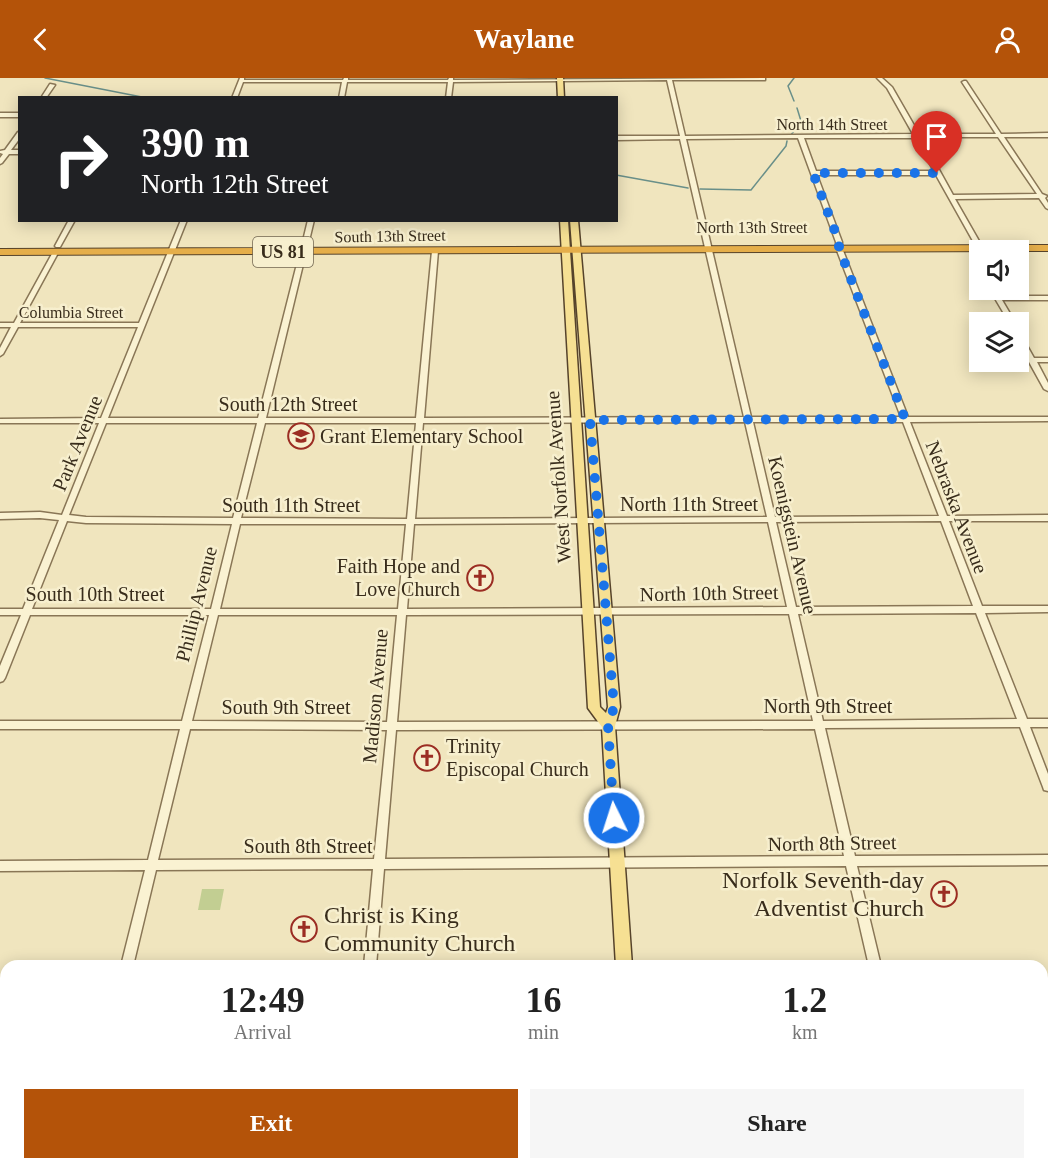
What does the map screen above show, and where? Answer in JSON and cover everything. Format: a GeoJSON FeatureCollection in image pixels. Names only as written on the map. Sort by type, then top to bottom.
{"type":"FeatureCollection","features":[{"type":"Feature","properties":{"kind":"highway","name":"North 13th Street"},"geometry":{"type":"LineString","coordinates":[[1029,243],[1048,241]]}},
{"type":"Feature","properties":{"kind":"highway","name":"South 13th Street"},"geometry":{"type":"LineString","coordinates":[[0,245],[57,249]]}},
{"type":"Feature","properties":{"kind":"highway","name":"North 13th Street"},"geometry":{"type":"LineString","coordinates":[[571,246],[839,245],[969,248]]}},
{"type":"Feature","properties":{"kind":"highway","name":"South 13th Street"},"geometry":{"type":"LineString","coordinates":[[0,252],[57,249],[571,246]]}},
{"type":"Feature","properties":{"kind":"highway","name":"South 13th Street"},"geometry":{"type":"LineString","coordinates":[[304,249],[435,251],[571,246]]}},
{"type":"Feature","properties":{"kind":"highway","name":"North 13th Street"},"geometry":{"type":"LineString","coordinates":[[1029,248],[1048,248]]}},
{"type":"Feature","properties":{"kind":"main road"},"geometry":{"type":"LineString","coordinates":[[560,79],[561,96]]}},
{"type":"Feature","properties":{"kind":"main road","name":"West Norfolk Avenue"},"geometry":{"type":"LineString","coordinates":[[565,222],[571,246],[590,420],[614,707],[608,726],[624,960]]}},
{"type":"Feature","properties":{"kind":"main road","name":"West Norfolk Avenue"},"geometry":{"type":"LineString","coordinates":[[574,222],[571,246],[576,420],[587,612],[594,708],[608,726]]}},
{"type":"Feature","properties":{"kind":"street","name":"Koenigstein Avenue"},"geometry":{"type":"LineString","coordinates":[[669,78],[874,960]]}},
{"type":"Feature","properties":{"kind":"street"},"geometry":{"type":"LineString","coordinates":[[879,78],[889,87],[974,240]]}},
{"type":"Feature","properties":{"kind":"street"},"geometry":{"type":"LineString","coordinates":[[235,96],[241,79],[763,79]]}},
{"type":"Feature","properties":{"kind":"street"},"geometry":{"type":"LineString","coordinates":[[341,96],[345,79]]}},
{"type":"Feature","properties":{"kind":"street"},"geometry":{"type":"LineString","coordinates":[[448,96],[451,79]]}},
{"type":"Feature","properties":{"kind":"street"},"geometry":{"type":"LineString","coordinates":[[964,82],[1044,196],[1048,207]]}},
{"type":"Feature","properties":{"kind":"street"},"geometry":{"type":"LineString","coordinates":[[44,96],[52,85]]}},
{"type":"Feature","properties":{"kind":"street"},"geometry":{"type":"LineString","coordinates":[[0,115],[18,115]]}},
{"type":"Feature","properties":{"kind":"street"},"geometry":{"type":"LineString","coordinates":[[0,162],[3,152],[18,135]]}},
{"type":"Feature","properties":{"kind":"street","name":"North 14th Street"},"geometry":{"type":"LineString","coordinates":[[618,138],[1048,135]]}},
{"type":"Feature","properties":{"kind":"street","name":"Nebraska Avenue"},"geometry":{"type":"LineString","coordinates":[[801,138],[905,419],[1048,787]]}},
{"type":"Feature","properties":{"kind":"street"},"geometry":{"type":"LineString","coordinates":[[813,173],[937,173]]}},
{"type":"Feature","properties":{"kind":"street"},"geometry":{"type":"LineString","coordinates":[[950,197],[1044,196]]}},
{"type":"Feature","properties":{"kind":"street"},"geometry":{"type":"LineString","coordinates":[[0,354],[71,222]]}},
{"type":"Feature","properties":{"kind":"street","name":"Park Avenue"},"geometry":{"type":"LineString","coordinates":[[0,678],[183,222]]}},
{"type":"Feature","properties":{"kind":"street","name":"Phillip Avenue"},"geometry":{"type":"LineString","coordinates":[[128,960],[311,222]]}},
{"type":"Feature","properties":{"kind":"street","name":"Madison Avenue"},"geometry":{"type":"LineString","coordinates":[[371,960],[435,251]]}},
{"type":"Feature","properties":{"kind":"street"},"geometry":{"type":"LineString","coordinates":[[1029,298],[1048,298]]}},
{"type":"Feature","properties":{"kind":"street","name":"Columbia Street"},"geometry":{"type":"LineString","coordinates":[[0,325],[142,325]]}},
{"type":"Feature","properties":{"kind":"street"},"geometry":{"type":"LineString","coordinates":[[1029,355],[1048,389]]}},
{"type":"Feature","properties":{"kind":"street"},"geometry":{"type":"LineString","coordinates":[[1032,360],[1048,360]]}},
{"type":"Feature","properties":{"kind":"street","name":"South 12th Street"},"geometry":{"type":"LineString","coordinates":[[0,421],[1048,419]]}},
{"type":"Feature","properties":{"kind":"street","name":"South 11th Street"},"geometry":{"type":"LineString","coordinates":[[0,516],[40,515],[64,519],[236,521],[582,521]]}},
{"type":"Feature","properties":{"kind":"street","name":"North 11th Street"},"geometry":{"type":"LineString","coordinates":[[582,521],[1048,518]]}},
{"type":"Feature","properties":{"kind":"street","name":"North 10th Street"},"geometry":{"type":"LineString","coordinates":[[587,612],[1048,609]]}},
{"type":"Feature","properties":{"kind":"street","name":"South 10th Street"},"geometry":{"type":"LineString","coordinates":[[0,612],[587,612]]}},
{"type":"Feature","properties":{"kind":"street","name":"North 9th Street"},"geometry":{"type":"LineString","coordinates":[[608,726],[1048,723]]}},
{"type":"Feature","properties":{"kind":"street","name":"South 9th Street"},"geometry":{"type":"LineString","coordinates":[[0,724],[608,726]]}},
{"type":"Feature","properties":{"kind":"street","name":"North 8th Street"},"geometry":{"type":"LineString","coordinates":[[617,864],[1048,860]]}},
{"type":"Feature","properties":{"kind":"street","name":"South 8th Street"},"geometry":{"type":"LineString","coordinates":[[0,866],[617,864]]}},
{"type":"Feature","properties":{"kind":"green space"},"geometry":{"type":"Polygon","coordinates":[[[202,889],[224,889],[220,910],[198,910],[202,889]]]}},
{"type":"Feature","properties":{"kind":"waterway"},"geometry":{"type":"LineString","coordinates":[[45,78],[137,96]]}},
{"type":"Feature","properties":{"kind":"waterway"},"geometry":{"type":"LineString","coordinates":[[794,78],[788,86],[794,101]]}},
{"type":"Feature","properties":{"kind":"waterway"},"geometry":{"type":"LineString","coordinates":[[791,135],[801,121],[797,108]]}},
{"type":"Feature","properties":{"kind":"waterway"},"geometry":{"type":"LineString","coordinates":[[700,189],[751,190],[786,146],[787,141]]}},
{"type":"Feature","properties":{"kind":"waterway"},"geometry":{"type":"LineString","coordinates":[[618,175],[688,188]]}},
{"type":"Feature","properties":{"kind":"place","name":"Grant Elementary School"},"geometry":{"type":"Point","coordinates":[301,436]}},
{"type":"Feature","properties":{"kind":"place","name":"Faith Hope and Love Church"},"geometry":{"type":"Point","coordinates":[480,578]}},
{"type":"Feature","properties":{"kind":"place","name":"Trinity Episcopal Church"},"geometry":{"type":"Point","coordinates":[427,758]}},
{"type":"Feature","properties":{"kind":"place","name":"Norfolk Seventh-day Adventist Church"},"geometry":{"type":"Point","coordinates":[944,894]}},
{"type":"Feature","properties":{"kind":"place","name":"Christ is King Community Church"},"geometry":{"type":"Point","coordinates":[304,929]}},
{"type":"Feature","properties":{"kind":"route"},"geometry":{"type":"LineString","coordinates":[[614,818],[608,726],[614,707],[590,420],[905,419],[839,248],[839,242],[813,173],[937,173]]}}]}
